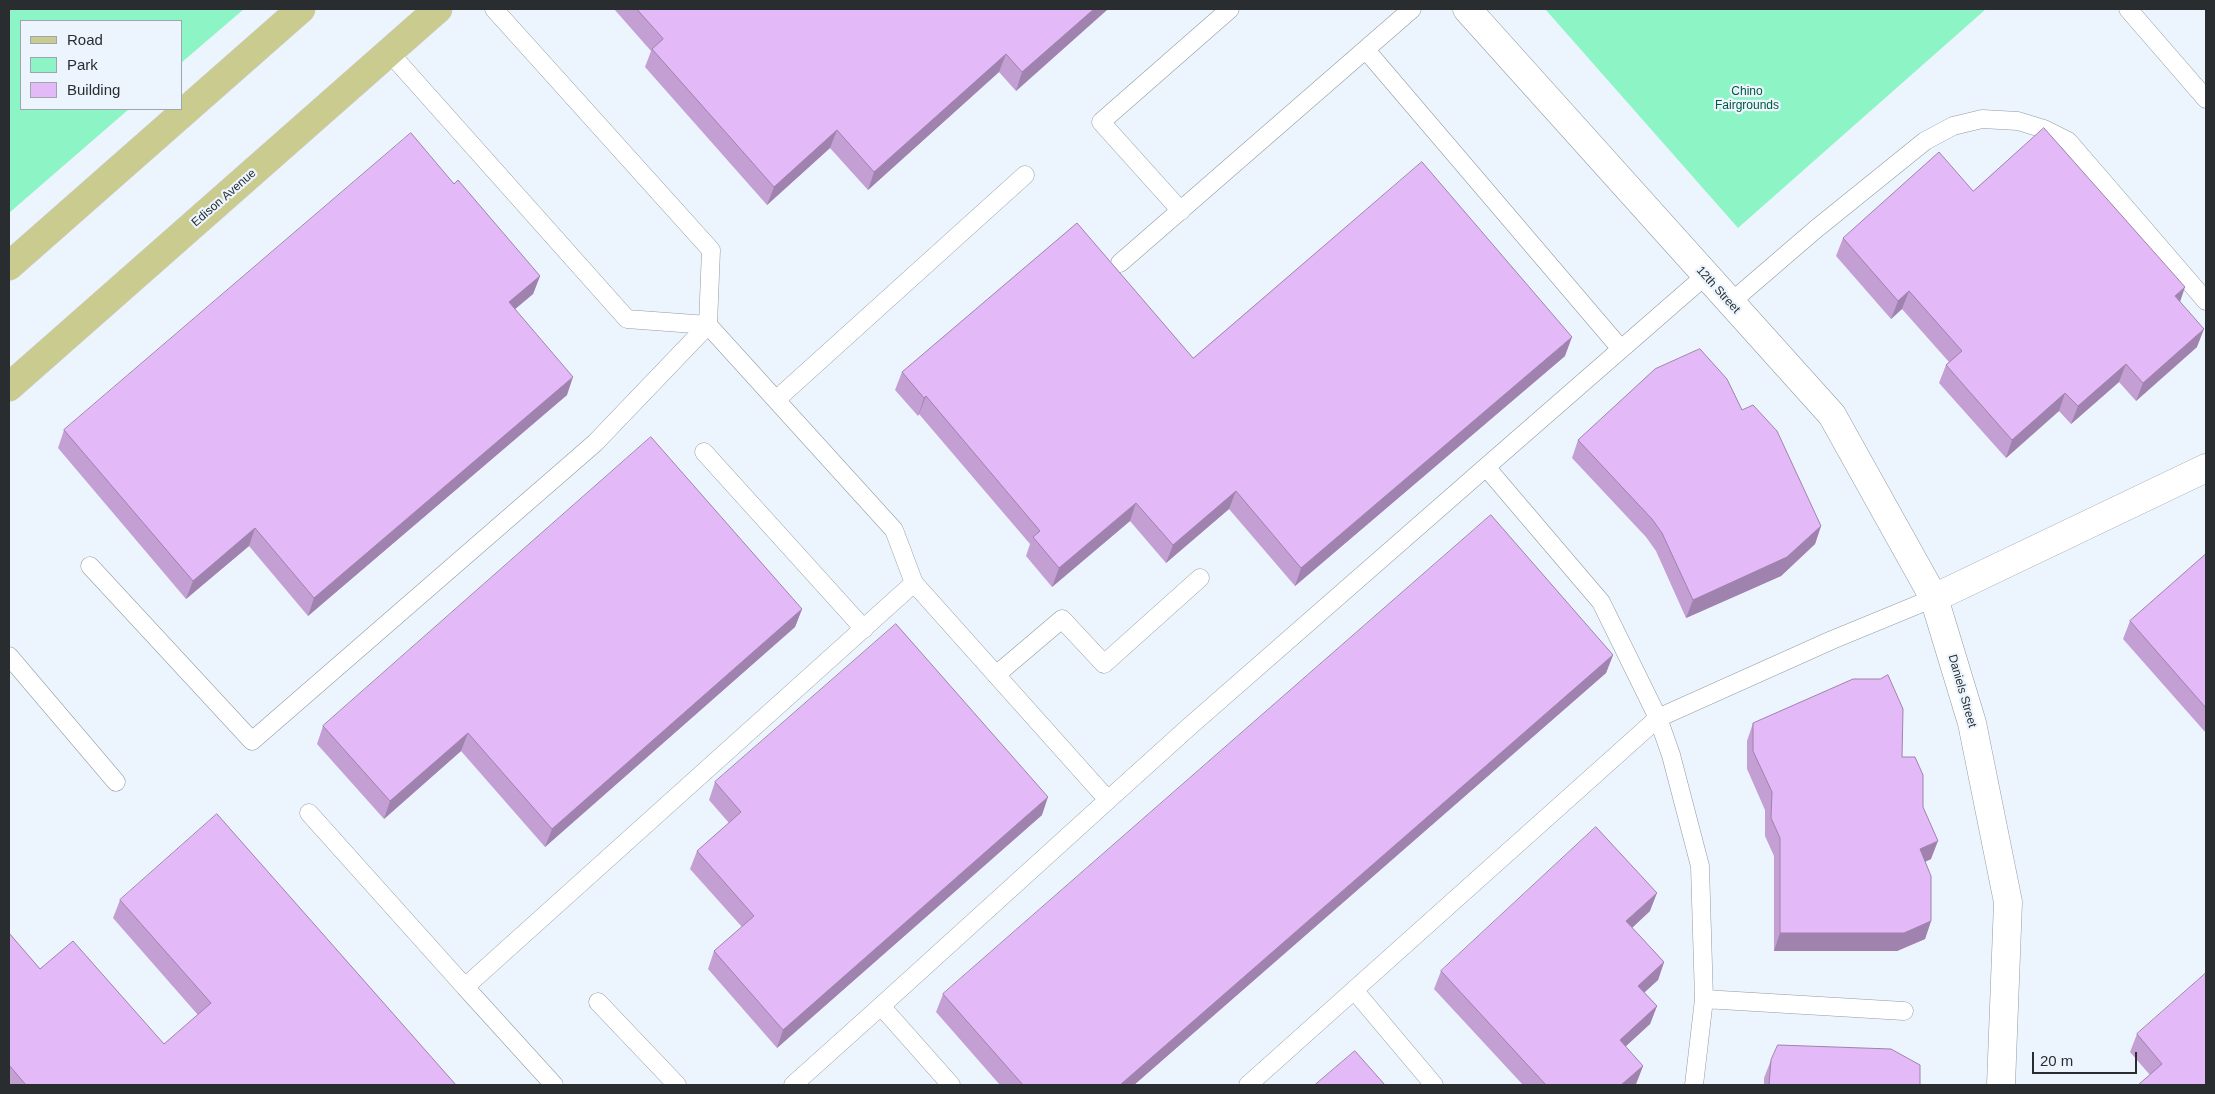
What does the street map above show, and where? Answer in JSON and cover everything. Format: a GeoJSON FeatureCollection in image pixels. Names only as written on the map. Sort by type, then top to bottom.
{"type":"FeatureCollection","features":[{"type":"Feature","properties":{"kind":"main road"},"geometry":{"type":"LineString","coordinates":[[9,266],[301,9]]}},
{"type":"Feature","properties":{"kind":"main road","name":"Edison Avenue"},"geometry":{"type":"LineString","coordinates":[[9,387],[438,9]]}},
{"type":"Feature","properties":{"kind":"street","name":"12th Street"},"geometry":{"type":"LineString","coordinates":[[1466,9],[1832,415],[1934,598]]}},
{"type":"Feature","properties":{"kind":"street"},"geometry":{"type":"LineString","coordinates":[[1934,598],[2206,468]]}},
{"type":"Feature","properties":{"kind":"street","name":"Daniels Street"},"geometry":{"type":"LineString","coordinates":[[1934,598],[1972,723],[2008,902],[2001,1085]]}},
{"type":"Feature","properties":{"kind":"lane"},"geometry":{"type":"LineString","coordinates":[[90,566],[252,741],[594,443],[708,325],[711,250],[494,9]]}},
{"type":"Feature","properties":{"kind":"lane"},"geometry":{"type":"LineString","coordinates":[[1181,211],[1101,122],[1230,9]]}},
{"type":"Feature","properties":{"kind":"lane"},"geometry":{"type":"LineString","coordinates":[[1120,264],[1412,9]]}},
{"type":"Feature","properties":{"kind":"lane"},"geometry":{"type":"LineString","coordinates":[[2128,9],[2206,99]]}},
{"type":"Feature","properties":{"kind":"lane"},"geometry":{"type":"LineString","coordinates":[[1366,50],[1621,349]]}},
{"type":"Feature","properties":{"kind":"lane"},"geometry":{"type":"LineString","coordinates":[[389,52],[627,319],[708,325],[894,530],[914,583],[1108,800]]}},
{"type":"Feature","properties":{"kind":"lane"},"geometry":{"type":"LineString","coordinates":[[1730,303],[1816,229],[1925,141],[1953,126],[1982,119],[2018,121],[2044,129],[2068,142],[2206,301]]}},
{"type":"Feature","properties":{"kind":"lane"},"geometry":{"type":"LineString","coordinates":[[777,399],[1025,175]]}},
{"type":"Feature","properties":{"kind":"lane"},"geometry":{"type":"LineString","coordinates":[[793,1085],[1190,726],[1705,276]]}},
{"type":"Feature","properties":{"kind":"lane"},"geometry":{"type":"LineString","coordinates":[[704,452],[864,629]]}},
{"type":"Feature","properties":{"kind":"lane"},"geometry":{"type":"LineString","coordinates":[[1486,467],[1601,602],[1658,718],[1671,755],[1700,866],[1704,999],[1694,1085]]}},
{"type":"Feature","properties":{"kind":"lane"},"geometry":{"type":"LineString","coordinates":[[996,674],[1062,619],[1104,664],[1200,578]]}},
{"type":"Feature","properties":{"kind":"lane"},"geometry":{"type":"LineString","coordinates":[[465,987],[914,583]]}},
{"type":"Feature","properties":{"kind":"lane"},"geometry":{"type":"LineString","coordinates":[[1248,1085],[1658,718],[1832,640],[1934,598]]}},
{"type":"Feature","properties":{"kind":"lane"},"geometry":{"type":"LineString","coordinates":[[9,656],[116,782]]}},
{"type":"Feature","properties":{"kind":"lane"},"geometry":{"type":"LineString","coordinates":[[309,813],[554,1085]]}},
{"type":"Feature","properties":{"kind":"lane"},"geometry":{"type":"LineString","coordinates":[[1354,990],[1434,1085]]}},
{"type":"Feature","properties":{"kind":"lane"},"geometry":{"type":"LineString","coordinates":[[1704,999],[1904,1011]]}},
{"type":"Feature","properties":{"kind":"lane"},"geometry":{"type":"LineString","coordinates":[[598,1002],[677,1085]]}},
{"type":"Feature","properties":{"kind":"lane"},"geometry":{"type":"LineString","coordinates":[[881,1006],[950,1085]]}},
{"type":"Feature","properties":{"kind":"green space"},"geometry":{"type":"Polygon","coordinates":[[[9,9],[244,9],[182,62],[182,20],[20,20],[20,110],[128,110],[9,213],[9,9]]]}},
{"type":"Feature","properties":{"kind":"green space","name":"Chino Fairgrounds"},"geometry":{"type":"Polygon","coordinates":[[[1545,9],[1986,9],[1738,228],[1545,9]]]}},
{"type":"Feature","properties":{"kind":"building"},"geometry":{"type":"Polygon","coordinates":[[[637,9],[1094,9],[1022,72],[1006,54],[874,172],[837,130],[774,187],[652,49],[663,39],[637,9]]]}},
{"type":"Feature","properties":{"kind":"building"},"geometry":{"type":"Polygon","coordinates":[[[2044,128],[2185,287],[2175,296],[2204,329],[2143,383],[2126,364],[2078,406],[2065,393],[2012,440],[1946,365],[1962,351],[1909,291],[1898,301],[1843,238],[1939,152],[1973,191],[2044,128]]]}},
{"type":"Feature","properties":{"kind":"building"},"geometry":{"type":"Polygon","coordinates":[[[411,133],[454,184],[458,180],[540,276],[509,302],[573,377],[314,598],[255,528],[193,581],[64,430],[411,133]]]}},
{"type":"Feature","properties":{"kind":"building"},"geometry":{"type":"Polygon","coordinates":[[[1422,162],[1572,337],[1301,568],[1236,491],[1173,545],[1136,503],[1059,568],[1033,537],[1040,531],[926,396],[924,398],[902,372],[1077,223],[1193,358],[1422,162]]]}},
{"type":"Feature","properties":{"kind":"building"},"geometry":{"type":"Polygon","coordinates":[[[1700,349],[1727,379],[1742,410],[1753,405],[1777,431],[1821,526],[1787,557],[1693,600],[1662,533],[1652,519],[1578,440],[1655,369],[1700,349]]]}},
{"type":"Feature","properties":{"kind":"building"},"geometry":{"type":"Polygon","coordinates":[[[651,437],[802,609],[552,829],[468,733],[390,801],[323,726],[651,437]]]}},
{"type":"Feature","properties":{"kind":"building"},"geometry":{"type":"Polygon","coordinates":[[[1491,515],[1613,655],[1120,1085],[1023,1085],[943,994],[1491,515]]]}},
{"type":"Feature","properties":{"kind":"building"},"geometry":{"type":"Polygon","coordinates":[[[2206,554],[2206,708],[2130,621],[2206,554]]]}},
{"type":"Feature","properties":{"kind":"building"},"geometry":{"type":"Polygon","coordinates":[[[896,624],[1048,797],[783,1030],[714,951],[754,916],[697,851],[741,812],[715,782],[896,624]]]}},
{"type":"Feature","properties":{"kind":"building"},"geometry":{"type":"Polygon","coordinates":[[[1888,675],[1903,709],[1902,757],[1915,757],[1923,775],[1923,807],[1938,841],[1920,849],[1931,876],[1931,921],[1904,933],[1780,933],[1780,838],[1771,818],[1772,792],[1753,751],[1753,723],[1853,679],[1880,679],[1888,675]]]}},
{"type":"Feature","properties":{"kind":"building"},"geometry":{"type":"Polygon","coordinates":[[[217,814],[456,1085],[26,1085],[9,1065],[9,933],[40,969],[73,941],[164,1044],[211,1003],[120,900],[217,814]]]}},
{"type":"Feature","properties":{"kind":"building"},"geometry":{"type":"Polygon","coordinates":[[[1596,827],[1657,893],[1626,921],[1664,962],[1638,986],[1657,1006],[1620,1040],[1643,1066],[1621,1085],[1546,1085],[1441,971],[1596,827]]]}},
{"type":"Feature","properties":{"kind":"building"},"geometry":{"type":"Polygon","coordinates":[[[2206,973],[2206,1085],[2138,1085],[2162,1064],[2137,1034],[2206,973]]]}},
{"type":"Feature","properties":{"kind":"building"},"geometry":{"type":"Polygon","coordinates":[[[1778,1045],[1891,1049],[1920,1065],[1920,1085],[1769,1085],[1771,1060],[1778,1045]]]}},
{"type":"Feature","properties":{"kind":"building"},"geometry":{"type":"Polygon","coordinates":[[[1355,1051],[1385,1085],[1315,1085],[1355,1051]]]}}]}
